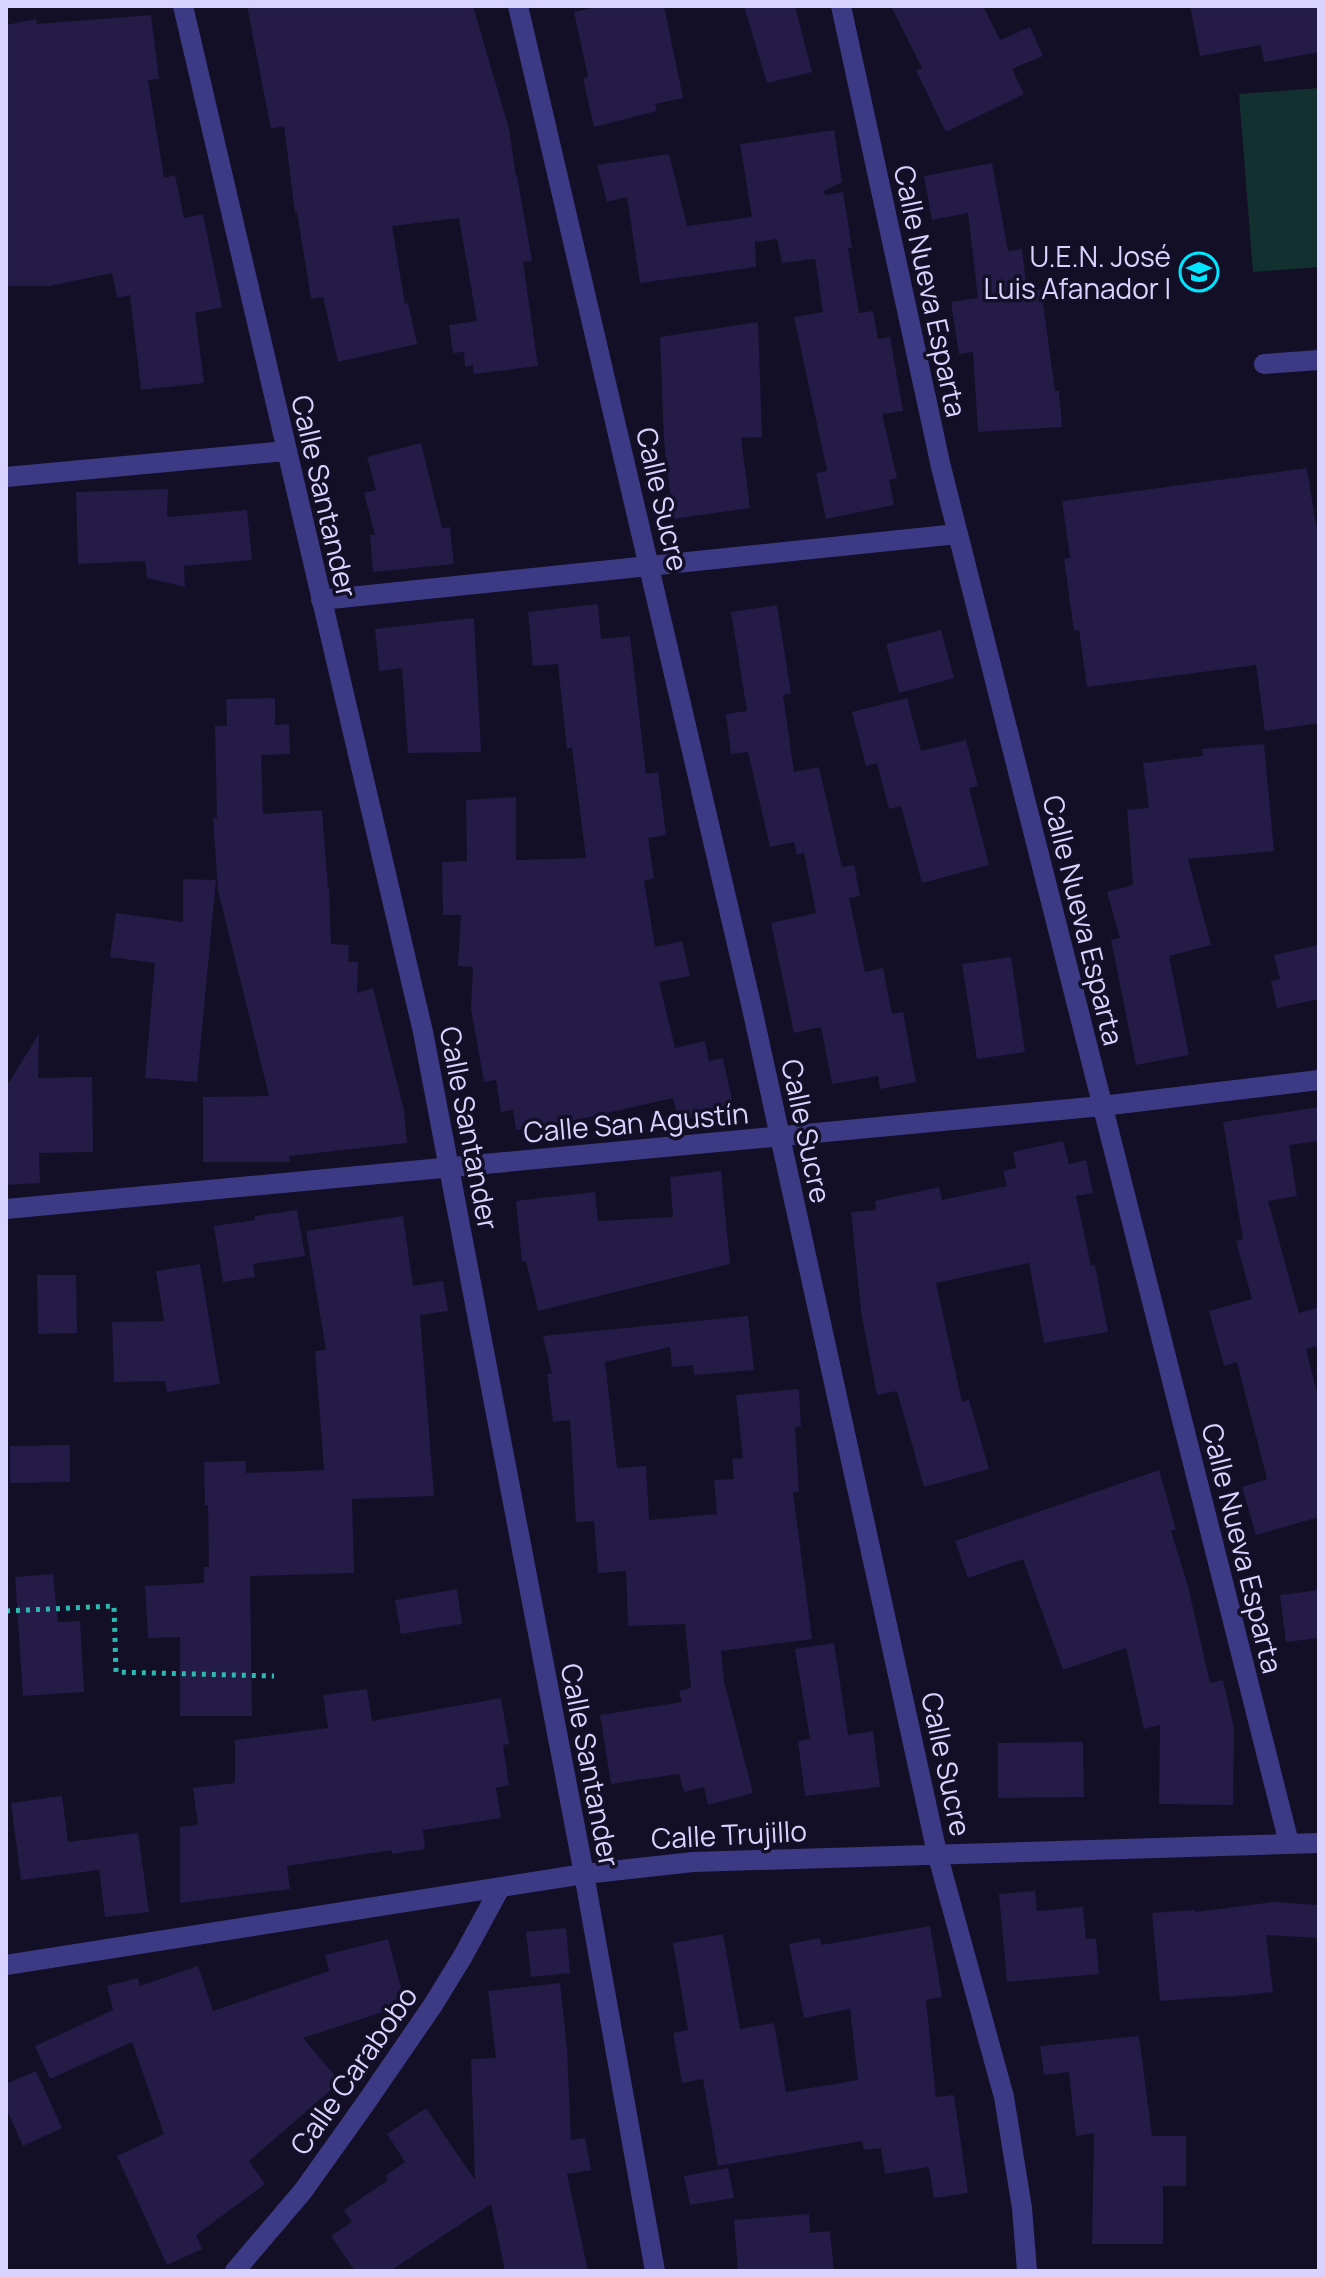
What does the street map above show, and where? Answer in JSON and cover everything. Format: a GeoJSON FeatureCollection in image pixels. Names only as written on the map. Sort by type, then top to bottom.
{"type":"FeatureCollection","features":[{"type":"Feature","properties":{"kind":"street","name":"Calle Santander"},"geometry":{"type":"LineString","coordinates":[[183,6],[423,1032],[584,1874],[655,2271]]}},
{"type":"Feature","properties":{"kind":"street","name":"Calle Sucre"},"geometry":{"type":"LineString","coordinates":[[518,6],[780,1137],[937,1853],[1004,2097],[1022,2208],[1027,2271]]}},
{"type":"Feature","properties":{"kind":"street","name":"Calle Nueva Esparta"},"geometry":{"type":"LineString","coordinates":[[841,6],[957,534],[1289,1843]]}},
{"type":"Feature","properties":{"kind":"street"},"geometry":{"type":"LineString","coordinates":[[1264,364],[1319,360]]}},
{"type":"Feature","properties":{"kind":"street"},"geometry":{"type":"LineString","coordinates":[[6,477],[286,451]]}},
{"type":"Feature","properties":{"kind":"street"},"geometry":{"type":"LineString","coordinates":[[321,600],[957,534]]}},
{"type":"Feature","properties":{"kind":"street","name":"Calle San Agustín"},"geometry":{"type":"LineString","coordinates":[[6,1209],[1102,1106],[1319,1080]]}},
{"type":"Feature","properties":{"kind":"street","name":"Calle Trujillo"},"geometry":{"type":"LineString","coordinates":[[6,1965],[584,1874],[693,1862],[1319,1843]]}},
{"type":"Feature","properties":{"kind":"street","name":"Calle Carabobo"},"geometry":{"type":"LineString","coordinates":[[235,2271],[303,2191],[365,2104],[433,2005],[500,1888]]}},
{"type":"Feature","properties":{"kind":"path"},"geometry":{"type":"LineString","coordinates":[[6,1611],[114,1606],[116,1672],[274,1676]]}},
{"type":"Feature","properties":{"kind":"green space"},"geometry":{"type":"Polygon","coordinates":[[[1319,88],[1319,267],[1253,272],[1239,94],[1319,88]]]}},
{"type":"Feature","properties":{"kind":"building"},"geometry":{"type":"Polygon","coordinates":[[[247,6],[473,6],[509,129],[532,261],[523,262],[538,366],[474,374],[473,365],[465,367],[464,352],[453,353],[449,325],[477,321],[459,218],[392,226],[405,304],[408,303],[417,344],[338,362],[323,297],[311,299],[295,213],[284,126],[271,129],[247,6]]]}},
{"type":"Feature","properties":{"kind":"building"},"geometry":{"type":"Polygon","coordinates":[[[601,6],[664,6],[683,98],[655,104],[657,111],[594,127],[583,79],[588,77],[574,12],[601,6]]]}},
{"type":"Feature","properties":{"kind":"building"},"geometry":{"type":"Polygon","coordinates":[[[744,6],[795,6],[812,72],[767,83],[744,6]]]}},
{"type":"Feature","properties":{"kind":"building"},"geometry":{"type":"Polygon","coordinates":[[[891,6],[983,6],[1000,40],[1030,27],[1043,56],[1012,69],[1024,94],[946,132],[916,71],[922,68],[891,6]]]}},
{"type":"Feature","properties":{"kind":"building"},"geometry":{"type":"Polygon","coordinates":[[[1190,6],[1319,6],[1319,52],[1264,62],[1261,45],[1200,56],[1190,6]]]}},
{"type":"Feature","properties":{"kind":"building"},"geometry":{"type":"Polygon","coordinates":[[[151,15],[159,79],[148,80],[164,178],[175,175],[184,218],[203,214],[222,307],[195,313],[204,383],[141,390],[130,295],[117,298],[112,273],[50,286],[6,286],[6,25],[36,19],[37,24],[151,15]]]}},
{"type":"Feature","properties":{"kind":"building"},"geometry":{"type":"Polygon","coordinates":[[[834,130],[842,182],[824,191],[825,195],[843,192],[859,313],[873,311],[878,339],[890,337],[903,411],[882,414],[897,478],[889,480],[894,505],[826,519],[816,473],[827,471],[794,317],[823,312],[815,259],[782,263],[777,239],[756,242],[755,239],[756,267],[640,283],[627,197],[607,202],[597,165],[669,154],[687,226],[752,217],[740,144],[834,130]]]}},
{"type":"Feature","properties":{"kind":"building"},"geometry":{"type":"Polygon","coordinates":[[[992,163],[1008,251],[1022,249],[1027,291],[1041,289],[1055,391],[1059,391],[1062,427],[978,432],[973,352],[959,354],[951,302],[978,298],[968,213],[932,220],[924,176],[992,163]]]}},
{"type":"Feature","properties":{"kind":"building"},"geometry":{"type":"Polygon","coordinates":[[[758,322],[762,437],[741,438],[750,508],[673,519],[664,441],[660,337],[758,322]]]}},
{"type":"Feature","properties":{"kind":"building"},"geometry":{"type":"Polygon","coordinates":[[[421,443],[442,528],[450,527],[454,564],[373,572],[370,535],[375,535],[364,493],[376,490],[367,457],[421,443]]]}},
{"type":"Feature","properties":{"kind":"building"},"geometry":{"type":"Polygon","coordinates":[[[1307,468],[1316,526],[1319,525],[1319,723],[1265,731],[1256,665],[1087,687],[1079,630],[1074,631],[1064,559],[1070,558],[1062,501],[1307,468]]]}},
{"type":"Feature","properties":{"kind":"building"},"geometry":{"type":"Polygon","coordinates":[[[168,489],[167,517],[247,510],[252,560],[184,566],[185,587],[147,578],[145,561],[78,564],[76,492],[168,489]]]}},
{"type":"Feature","properties":{"kind":"building"},"geometry":{"type":"Polygon","coordinates":[[[598,604],[601,639],[630,636],[646,774],[658,772],[666,835],[648,838],[654,878],[644,881],[655,947],[682,941],[690,976],[659,982],[675,1048],[705,1041],[709,1061],[723,1058],[734,1109],[679,1121],[673,1098],[516,1130],[513,1110],[501,1112],[496,1080],[484,1082],[471,1009],[473,967],[458,966],[461,915],[443,915],[442,862],[467,861],[466,800],[516,797],[516,860],[586,858],[572,748],[567,749],[558,664],[533,666],[528,612],[598,604]]]}},
{"type":"Feature","properties":{"kind":"building"},"geometry":{"type":"Polygon","coordinates":[[[777,605],[791,694],[783,695],[794,772],[819,767],[842,867],[854,865],[860,896],[849,898],[865,972],[883,968],[892,1014],[903,1012],[916,1082],[880,1089],[878,1076],[832,1084],[821,1027],[794,1033],[771,923],[816,913],[804,853],[797,855],[794,842],[770,847],[748,752],[731,754],[726,714],[747,711],[731,612],[777,605]]]}},
{"type":"Feature","properties":{"kind":"building"},"geometry":{"type":"Polygon","coordinates":[[[474,618],[481,752],[408,753],[402,668],[379,671],[375,629],[474,618]]]}},
{"type":"Feature","properties":{"kind":"building"},"geometry":{"type":"Polygon","coordinates":[[[941,630],[954,678],[899,693],[886,644],[941,630]]]}},
{"type":"Feature","properties":{"kind":"building"},"geometry":{"type":"Polygon","coordinates":[[[275,698],[275,725],[289,724],[290,754],[261,755],[263,814],[322,810],[331,944],[349,945],[348,962],[358,962],[357,993],[373,988],[404,1110],[407,1143],[289,1156],[290,1162],[203,1162],[203,1097],[269,1096],[218,890],[213,818],[217,818],[215,726],[227,726],[226,699],[275,698]]]}},
{"type":"Feature","properties":{"kind":"building"},"geometry":{"type":"Polygon","coordinates":[[[907,698],[921,751],[966,740],[978,786],[969,788],[989,865],[922,883],[901,806],[889,809],[877,763],[866,766],[852,712],[907,698]]]}},
{"type":"Feature","properties":{"kind":"building"},"geometry":{"type":"Polygon","coordinates":[[[1264,744],[1274,851],[1188,859],[1211,945],[1169,956],[1189,1055],[1136,1065],[1111,940],[1120,938],[1107,892],[1133,885],[1127,810],[1149,808],[1143,763],[1203,756],[1202,749],[1264,744]]]}},
{"type":"Feature","properties":{"kind":"building"},"geometry":{"type":"Polygon","coordinates":[[[183,879],[216,880],[197,1082],[145,1078],[155,963],[110,957],[116,913],[183,922],[183,879]]]}},
{"type":"Feature","properties":{"kind":"building"},"geometry":{"type":"Polygon","coordinates":[[[1319,945],[1319,999],[1277,1008],[1271,981],[1280,979],[1274,955],[1319,945]]]}},
{"type":"Feature","properties":{"kind":"building"},"geometry":{"type":"Polygon","coordinates":[[[1011,957],[1025,1052],[977,1059],[962,964],[1011,957]]]}},
{"type":"Feature","properties":{"kind":"building"},"geometry":{"type":"Polygon","coordinates":[[[39,1034],[38,1078],[92,1077],[93,1152],[39,1153],[40,1183],[6,1185],[6,1087],[39,1034]]]}},
{"type":"Feature","properties":{"kind":"building"},"geometry":{"type":"Polygon","coordinates":[[[1319,1107],[1319,1141],[1289,1145],[1297,1196],[1268,1201],[1299,1313],[1319,1307],[1319,1346],[1306,1349],[1319,1400],[1319,1517],[1256,1535],[1242,1487],[1267,1479],[1237,1362],[1224,1366],[1209,1311],[1252,1299],[1236,1241],[1243,1239],[1223,1122],[1319,1107]]]}},
{"type":"Feature","properties":{"kind":"building"},"geometry":{"type":"Polygon","coordinates":[[[1063,1141],[1069,1164],[1086,1160],[1093,1193],[1076,1196],[1091,1266],[1095,1265],[1108,1332],[1044,1343],[1029,1263],[936,1283],[962,1402],[969,1400],[989,1469],[924,1487],[897,1391],[877,1395],[861,1312],[851,1212],[876,1210],[875,1201],[939,1187],[942,1200],[1007,1186],[1003,1171],[1016,1168],[1013,1152],[1063,1141]]]}},
{"type":"Feature","properties":{"kind":"building"},"geometry":{"type":"Polygon","coordinates":[[[721,1171],[730,1264],[538,1311],[526,1261],[522,1262],[516,1201],[595,1192],[598,1221],[673,1217],[670,1177],[721,1171]]]}},
{"type":"Feature","properties":{"kind":"building"},"geometry":{"type":"Polygon","coordinates":[[[297,1210],[305,1256],[253,1264],[255,1277],[223,1282],[214,1226],[297,1210]]]}},
{"type":"Feature","properties":{"kind":"building"},"geometry":{"type":"Polygon","coordinates":[[[403,1216],[413,1286],[443,1281],[448,1311],[420,1315],[434,1496],[352,1499],[354,1573],[250,1576],[252,1716],[180,1716],[180,1637],[148,1638],[145,1586],[204,1583],[204,1567],[209,1567],[204,1462],[246,1461],[246,1473],[324,1470],[315,1351],[326,1350],[306,1231],[403,1216]]]}},
{"type":"Feature","properties":{"kind":"building"},"geometry":{"type":"Polygon","coordinates":[[[200,1264],[220,1384],[167,1392],[165,1381],[114,1382],[112,1322],[164,1321],[156,1271],[200,1264]]]}},
{"type":"Feature","properties":{"kind":"building"},"geometry":{"type":"Polygon","coordinates":[[[37,1275],[76,1275],[77,1333],[38,1334],[37,1275]]]}},
{"type":"Feature","properties":{"kind":"building"},"geometry":{"type":"Polygon","coordinates":[[[748,1316],[754,1370],[694,1375],[693,1365],[672,1367],[670,1347],[605,1362],[617,1468],[646,1466],[649,1520],[717,1514],[714,1480],[734,1479],[732,1459],[743,1458],[736,1395],[799,1389],[801,1426],[795,1427],[799,1492],[793,1492],[812,1639],[721,1651],[724,1681],[753,1793],[708,1805],[704,1787],[684,1792],[679,1774],[611,1784],[600,1715],[682,1702],[679,1691],[691,1688],[685,1624],[628,1626],[626,1571],[598,1573],[594,1521],[576,1522],[570,1420],[553,1422],[547,1374],[552,1374],[543,1336],[748,1316]]]}},
{"type":"Feature","properties":{"kind":"building"},"geometry":{"type":"Polygon","coordinates":[[[70,1445],[70,1482],[10,1483],[10,1446],[70,1445]]]}},
{"type":"Feature","properties":{"kind":"building"},"geometry":{"type":"Polygon","coordinates":[[[1159,1470],[1176,1529],[1171,1531],[1188,1586],[1210,1683],[1223,1680],[1234,1728],[1233,1805],[1159,1804],[1160,1725],[1144,1729],[1126,1648],[1063,1670],[1023,1559],[968,1578],[955,1541],[1159,1470]]]}},
{"type":"Feature","properties":{"kind":"building"},"geometry":{"type":"Polygon","coordinates":[[[53,1574],[58,1622],[80,1621],[84,1692],[23,1696],[15,1577],[53,1574]]]}},
{"type":"Feature","properties":{"kind":"building"},"geometry":{"type":"Polygon","coordinates":[[[457,1589],[462,1624],[401,1634],[395,1600],[457,1589]]]}},
{"type":"Feature","properties":{"kind":"building"},"geometry":{"type":"Polygon","coordinates":[[[1319,1590],[1319,1638],[1286,1642],[1280,1595],[1319,1590]]]}},
{"type":"Feature","properties":{"kind":"building"},"geometry":{"type":"Polygon","coordinates":[[[834,1643],[848,1735],[873,1731],[880,1787],[805,1796],[798,1741],[810,1739],[795,1649],[834,1643]]]}},
{"type":"Feature","properties":{"kind":"building"},"geometry":{"type":"Polygon","coordinates":[[[367,1689],[372,1721],[501,1698],[509,1744],[503,1745],[509,1785],[496,1788],[501,1818],[423,1830],[425,1849],[392,1854],[392,1850],[287,1866],[290,1889],[180,1903],[180,1827],[198,1825],[193,1788],[235,1783],[235,1740],[328,1728],[323,1695],[367,1689]]]}},
{"type":"Feature","properties":{"kind":"building"},"geometry":{"type":"Polygon","coordinates":[[[1083,1742],[1084,1797],[998,1798],[998,1743],[1083,1742]]]}},
{"type":"Feature","properties":{"kind":"building"},"geometry":{"type":"Polygon","coordinates":[[[62,1796],[68,1842],[138,1833],[149,1912],[105,1917],[99,1870],[21,1880],[11,1803],[62,1796]]]}},
{"type":"Feature","properties":{"kind":"building"},"geometry":{"type":"Polygon","coordinates":[[[1035,1891],[1037,1911],[1083,1907],[1086,1939],[1096,1938],[1099,1974],[1007,1982],[999,1894],[1035,1891]]]}},
{"type":"Feature","properties":{"kind":"building"},"geometry":{"type":"Polygon","coordinates":[[[1273,1902],[1319,1905],[1319,1938],[1266,1935],[1273,1992],[1160,2001],[1152,1913],[1195,1912],[1273,1902]]]}},
{"type":"Feature","properties":{"kind":"building"},"geometry":{"type":"Polygon","coordinates":[[[930,1926],[942,1997],[926,2000],[936,2097],[954,2095],[968,2193],[934,2198],[929,2167],[885,2174],[881,2148],[864,2150],[862,2141],[718,2166],[703,2079],[682,2083],[673,2033],[688,2030],[673,1943],[723,1934],[740,2029],[774,2023],[786,2092],[858,2080],[850,2009],[804,2018],[789,1944],[820,1938],[822,1945],[930,1926]]]}},
{"type":"Feature","properties":{"kind":"building"},"geometry":{"type":"Polygon","coordinates":[[[566,1928],[570,1973],[531,1977],[526,1932],[566,1928]]]}},
{"type":"Feature","properties":{"kind":"building"},"geometry":{"type":"Polygon","coordinates":[[[388,1939],[403,1995],[395,2008],[303,2038],[340,2082],[249,2161],[265,2184],[196,2235],[202,2249],[167,2265],[117,2156],[164,2134],[132,2042],[50,2079],[35,2046],[113,2010],[107,1986],[138,1978],[140,1986],[198,1966],[213,2011],[329,1971],[325,1955],[388,1939]]]}},
{"type":"Feature","properties":{"kind":"building"},"geometry":{"type":"Polygon","coordinates":[[[560,1983],[567,2048],[571,2140],[585,2138],[591,2170],[567,2174],[588,2271],[505,2271],[491,2204],[390,2271],[355,2271],[331,2236],[352,2222],[344,2210],[388,2180],[385,2176],[405,2162],[387,2134],[426,2108],[475,2180],[471,2059],[496,2058],[488,1991],[560,1983]]]}},
{"type":"Feature","properties":{"kind":"building"},"geometry":{"type":"Polygon","coordinates":[[[1139,2036],[1152,2136],[1186,2136],[1186,2186],[1163,2186],[1163,2244],[1092,2244],[1094,2133],[1076,2136],[1069,2072],[1044,2075],[1040,2046],[1139,2036]]]}},
{"type":"Feature","properties":{"kind":"building"},"geometry":{"type":"Polygon","coordinates":[[[36,2071],[62,2128],[23,2146],[6,2108],[6,2084],[36,2071]]]}},
{"type":"Feature","properties":{"kind":"building"},"geometry":{"type":"Polygon","coordinates":[[[728,2168],[734,2198],[690,2205],[684,2176],[728,2168]]]}},
{"type":"Feature","properties":{"kind":"building"},"geometry":{"type":"Polygon","coordinates":[[[809,2214],[810,2233],[830,2231],[834,2271],[738,2271],[734,2220],[809,2214]]]}},
{"type":"Feature","properties":{"kind":"place","name":"U.E.N. José Luis Afanador I"},"geometry":{"type":"Point","coordinates":[1199,272]}}]}
